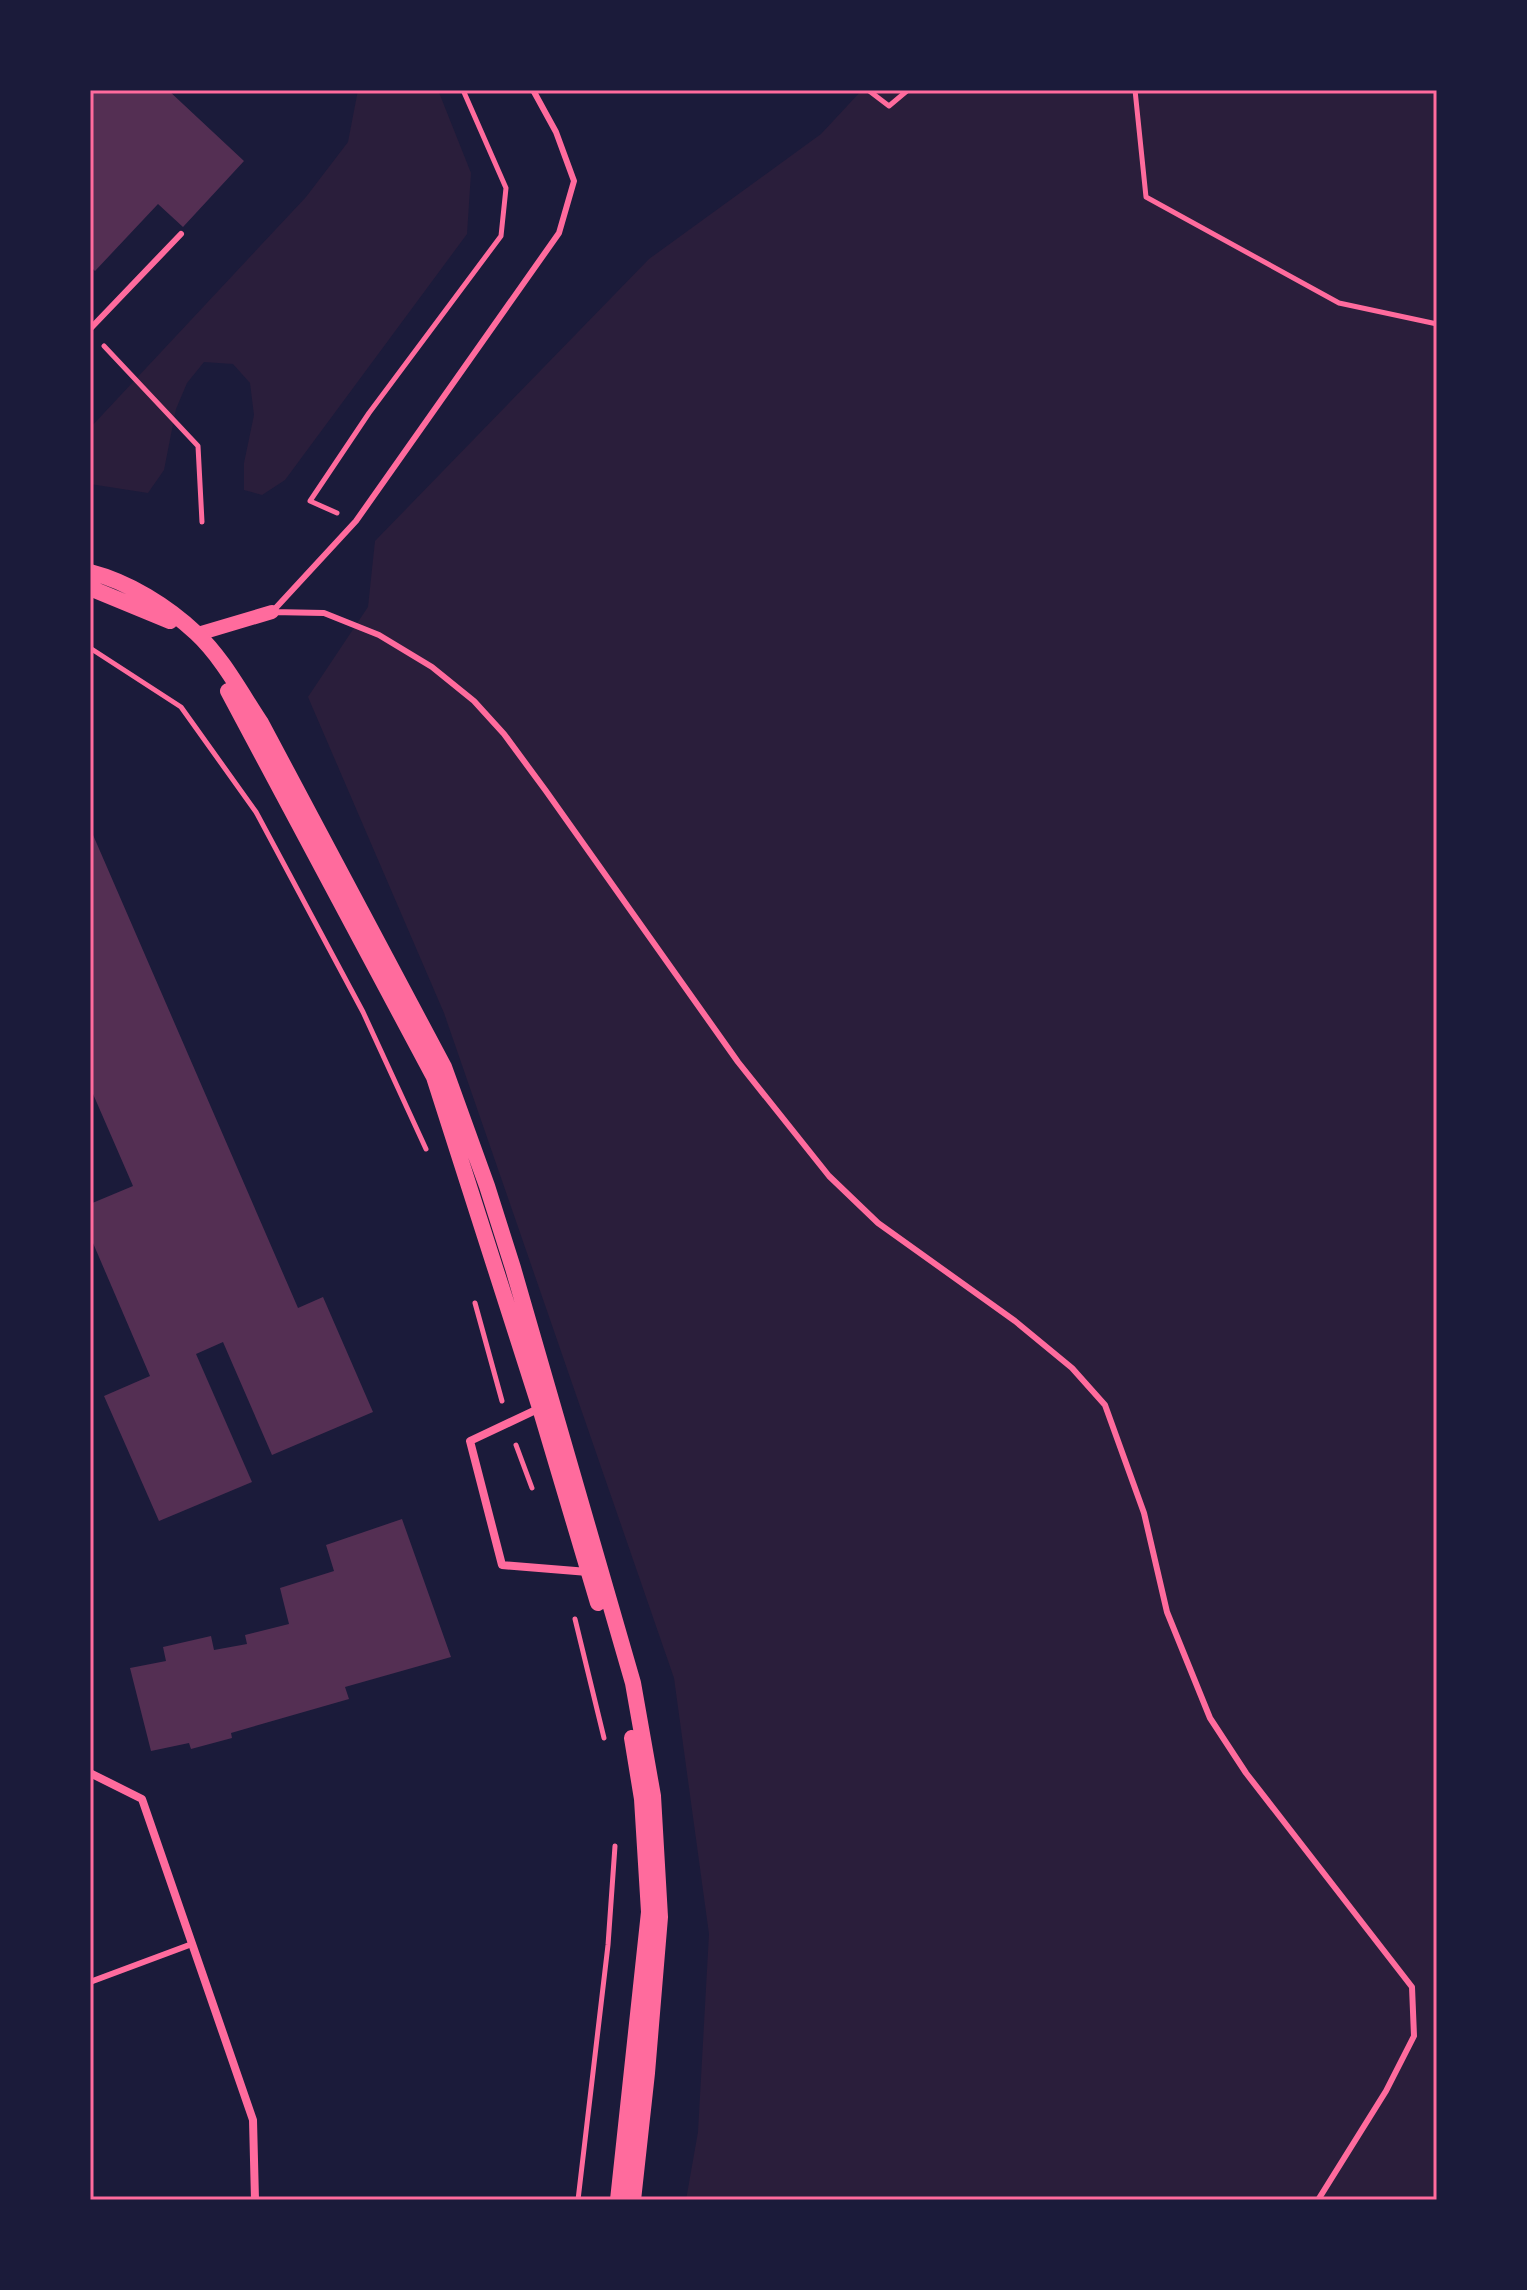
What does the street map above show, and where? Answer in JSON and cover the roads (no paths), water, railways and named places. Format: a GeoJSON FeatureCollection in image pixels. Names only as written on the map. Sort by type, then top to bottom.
{"type":"FeatureCollection","features":[{"type":"Feature","properties":{"kind":"main road"},"geometry":{"type":"LineString","coordinates":[[90,572],[149,598],[198,634],[261,723],[444,1067],[487,1186],[633,1683],[653,1796],[660,1917],[633,2200]]}},
{"type":"Feature","properties":{"kind":"main road"},"geometry":{"type":"LineString","coordinates":[[90,588],[198,634],[434,1077],[540,1408],[623,1688],[642,1799],[649,1912],[618,2200]]}},
{"type":"Feature","properties":{"kind":"street"},"geometry":{"type":"LineString","coordinates":[[198,634],[272,612]]}},
{"type":"Feature","properties":{"kind":"street"},"geometry":{"type":"LineString","coordinates":[[540,1408],[470,1441],[502,1565],[588,1572]]}},
{"type":"Feature","properties":{"kind":"street"},"geometry":{"type":"LineString","coordinates":[[90,1773],[142,1799],[253,2120],[255,2200]]}},
{"type":"Feature","properties":{"kind":"lane"},"geometry":{"type":"LineString","coordinates":[[272,612],[356,521],[559,233],[574,181],[556,132],[533,90]]}},
{"type":"Feature","properties":{"kind":"lane"},"geometry":{"type":"LineString","coordinates":[[90,329],[181,234]]}},
{"type":"Feature","properties":{"kind":"lane"},"geometry":{"type":"LineString","coordinates":[[272,612],[324,613],[379,635],[432,667],[474,701],[504,734],[546,791],[738,1062],[829,1176],[878,1223],[1015,1321],[1072,1368],[1105,1405],[1144,1513],[1167,1612],[1210,1718],[1246,1773],[1412,1987],[1414,2036],[1386,2091],[1318,2200]]}},
{"type":"Feature","properties":{"kind":"lane"},"geometry":{"type":"LineString","coordinates":[[90,1982],[192,1944]]}}]}
